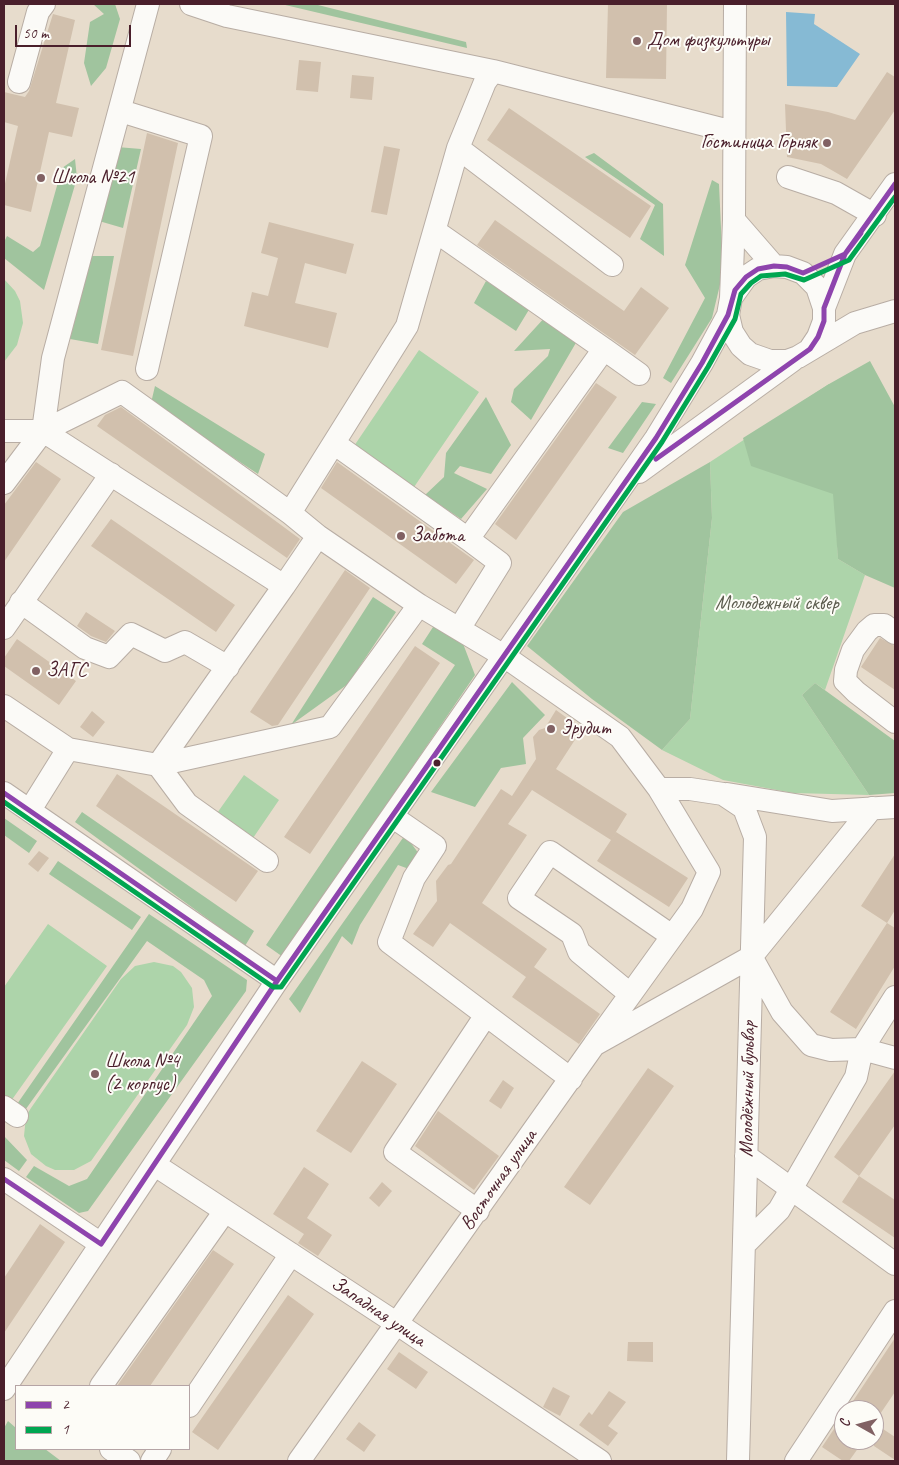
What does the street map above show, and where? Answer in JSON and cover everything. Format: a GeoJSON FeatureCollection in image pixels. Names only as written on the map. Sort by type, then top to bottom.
{"type":"FeatureCollection","features":[{"type":"Feature","properties":{"kind":"street"},"geometry":{"type":"LineString","coordinates":[[19,82],[38,12],[44,4]]}},
{"type":"Feature","properties":{"kind":"street"},"geometry":{"type":"LineString","coordinates":[[4,483],[42,431],[53,358],[121,111],[148,4]]}},
{"type":"Feature","properties":{"kind":"street"},"geometry":{"type":"LineString","coordinates":[[190,4],[227,16],[492,71],[733,132]]}},
{"type":"Feature","properties":{"kind":"street"},"geometry":{"type":"LineString","coordinates":[[735,4],[734,220],[729,306],[732,332],[741,346],[750,354],[770,362],[787,361],[804,353],[818,337],[845,254],[875,215],[895,184]]}},
{"type":"Feature","properties":{"kind":"street"},"geometry":{"type":"LineString","coordinates":[[290,513],[335,444],[407,326],[458,148],[485,82],[492,71]]}},
{"type":"Feature","properties":{"kind":"street"},"geometry":{"type":"LineString","coordinates":[[121,111],[201,136],[147,369]]}},
{"type":"Feature","properties":{"kind":"street"},"geometry":{"type":"LineString","coordinates":[[458,148],[612,264]]}},
{"type":"Feature","properties":{"kind":"street"},"geometry":{"type":"LineString","coordinates":[[788,177],[836,193],[875,215]]}},
{"type":"Feature","properties":{"kind":"street"},"geometry":{"type":"LineString","coordinates":[[734,220],[774,266]]}},
{"type":"Feature","properties":{"kind":"street"},"geometry":{"type":"LineString","coordinates":[[436,230],[639,374]]}},
{"type":"Feature","properties":{"kind":"street"},"geometry":{"type":"LineString","coordinates":[[803,274],[845,254]]}},
{"type":"Feature","properties":{"kind":"street"},"geometry":{"type":"LineString","coordinates":[[7,1389],[101,1244],[277,981],[626,481],[702,363],[729,306],[746,277],[758,269],[774,266],[787,267],[803,274],[816,287],[824,315]]}},
{"type":"Feature","properties":{"kind":"street"},"geometry":{"type":"LineString","coordinates":[[626,481],[804,353],[855,323],[895,311]]}},
{"type":"Feature","properties":{"kind":"street"},"geometry":{"type":"LineString","coordinates":[[824,315],[855,323]]}},
{"type":"Feature","properties":{"kind":"street"},"geometry":{"type":"LineString","coordinates":[[468,539],[604,350]]}},
{"type":"Feature","properties":{"kind":"street"},"geometry":{"type":"LineString","coordinates":[[4,431],[42,431],[122,392],[290,513],[318,536],[419,605],[504,656],[620,737],[659,789],[709,872],[692,909],[594,1046]]}},
{"type":"Feature","properties":{"kind":"street"},"geometry":{"type":"LineString","coordinates":[[42,431],[284,586]]}},
{"type":"Feature","properties":{"kind":"street"},"geometry":{"type":"LineString","coordinates":[[335,444],[500,563],[459,629]]}},
{"type":"Feature","properties":{"kind":"street"},"geometry":{"type":"LineString","coordinates":[[4,628],[111,474]]}},
{"type":"Feature","properties":{"kind":"street"},"geometry":{"type":"LineString","coordinates":[[158,764],[228,667],[318,536]]}},
{"type":"Feature","properties":{"kind":"street"},"geometry":{"type":"LineString","coordinates":[[21,602],[85,648],[109,657],[131,634],[165,651],[185,642],[228,667]]}},
{"type":"Feature","properties":{"kind":"street"},"geometry":{"type":"LineString","coordinates":[[4,706],[68,749],[158,764],[330,727],[419,605]]}},
{"type":"Feature","properties":{"kind":"street"},"geometry":{"type":"LineString","coordinates":[[895,633],[884,625],[874,625],[867,631],[853,650],[846,670],[845,681],[856,692],[895,722]]}},
{"type":"Feature","properties":{"kind":"street"},"geometry":{"type":"LineString","coordinates":[[30,810],[68,749]]}},
{"type":"Feature","properties":{"kind":"street"},"geometry":{"type":"LineString","coordinates":[[158,764],[187,804],[267,861]]}},
{"type":"Feature","properties":{"kind":"street","name":"Молодёжный бульвар"},"geometry":{"type":"LineString","coordinates":[[659,789],[690,789],[723,794],[744,808],[755,837],[738,1461]]}},
{"type":"Feature","properties":{"kind":"street"},"geometry":{"type":"LineString","coordinates":[[4,793],[277,981]]}},
{"type":"Feature","properties":{"kind":"street"},"geometry":{"type":"LineString","coordinates":[[723,794],[832,811],[895,807]]}},
{"type":"Feature","properties":{"kind":"street"},"geometry":{"type":"LineString","coordinates":[[872,808],[751,957],[782,1012],[811,1045],[831,1050],[862,1048],[895,1058]]}},
{"type":"Feature","properties":{"kind":"street"},"geometry":{"type":"LineString","coordinates":[[393,817],[435,846],[414,878],[389,942],[571,1079]]}},
{"type":"Feature","properties":{"kind":"street"},"geometry":{"type":"LineString","coordinates":[[630,994],[579,952],[572,934],[519,898],[550,852],[672,936]]}},
{"type":"Feature","properties":{"kind":"street","name":"Восточная улица"},"geometry":{"type":"LineString","coordinates":[[299,1461],[594,1046],[751,957]]}},
{"type":"Feature","properties":{"kind":"street"},"geometry":{"type":"LineString","coordinates":[[744,1245],[779,1210],[856,1077],[862,1048],[895,998]]}},
{"type":"Feature","properties":{"kind":"street"},"geometry":{"type":"LineString","coordinates":[[478,1211],[395,1152],[486,1015]]}},
{"type":"Feature","properties":{"kind":"street"},"geometry":{"type":"LineString","coordinates":[[746,1156],[895,1264]]}},
{"type":"Feature","properties":{"kind":"street","name":"Западная улица"},"geometry":{"type":"LineString","coordinates":[[155,1165],[396,1323],[600,1461]]}},
{"type":"Feature","properties":{"kind":"street"},"geometry":{"type":"LineString","coordinates":[[4,1179],[101,1244]]}},
{"type":"Feature","properties":{"kind":"street"},"geometry":{"type":"LineString","coordinates":[[102,1385],[225,1211]]}},
{"type":"Feature","properties":{"kind":"street"},"geometry":{"type":"LineString","coordinates":[[190,1405],[291,1254]]}},
{"type":"Feature","properties":{"kind":"street"},"geometry":{"type":"LineString","coordinates":[[796,1461],[895,1311]]}},
{"type":"Feature","properties":{"kind":"street"},"geometry":{"type":"LineString","coordinates":[[112,1450],[129,1461]]}},
{"type":"Feature","properties":{"kind":"street"},"geometry":{"type":"LineString","coordinates":[[152,1461],[159,1450]]}},
{"type":"Feature","properties":{"kind":"green space"},"geometry":{"type":"Polygon","coordinates":[[[93,4],[115,4],[120,19],[106,68],[91,86],[84,63],[90,22],[104,14],[93,4]]]}},
{"type":"Feature","properties":{"kind":"green space"},"geometry":{"type":"Polygon","coordinates":[[[281,4],[314,4],[466,42],[467,48],[281,4]]]}},
{"type":"Feature","properties":{"kind":"green space"},"geometry":{"type":"Polygon","coordinates":[[[117,147],[141,149],[123,228],[99,221],[117,147]]]}},
{"type":"Feature","properties":{"kind":"green space"},"geometry":{"type":"Polygon","coordinates":[[[594,153],[663,204],[664,256],[640,239],[655,205],[585,157],[594,153]]]}},
{"type":"Feature","properties":{"kind":"green space"},"geometry":{"type":"Polygon","coordinates":[[[75,159],[77,178],[44,290],[4,258],[4,242],[7,236],[33,252],[40,246],[62,168],[75,159]]]}},
{"type":"Feature","properties":{"kind":"green space"},"geometry":{"type":"Polygon","coordinates":[[[712,180],[719,184],[723,272],[712,318],[671,383],[663,378],[705,298],[685,265],[712,180]]]}},
{"type":"Feature","properties":{"kind":"green space"},"geometry":{"type":"Polygon","coordinates":[[[92,256],[114,256],[98,344],[70,339],[92,256]]]}},
{"type":"Feature","properties":{"kind":"green space"},"geometry":{"type":"Polygon","coordinates":[[[4,279],[15,291],[20,301],[23,323],[17,345],[4,362],[4,279]]]}},
{"type":"Feature","properties":{"kind":"green space"},"geometry":{"type":"Polygon","coordinates":[[[486,281],[530,308],[516,331],[474,303],[486,281]]]}},
{"type":"Feature","properties":{"kind":"green space"},"geometry":{"type":"Polygon","coordinates":[[[547,315],[577,341],[531,420],[511,402],[514,389],[548,356],[550,349],[514,351],[547,315]]]}},
{"type":"Feature","properties":{"kind":"green space"},"geometry":{"type":"Polygon","coordinates":[[[419,350],[479,392],[412,490],[352,449],[419,350]]]}},
{"type":"Feature","properties":{"kind":"green space"},"geometry":{"type":"Polygon","coordinates":[[[870,361],[895,407],[895,588],[865,575],[838,559],[833,494],[751,466],[743,438],[829,384],[870,361]]]}},
{"type":"Feature","properties":{"kind":"green space","name":"Молодежный сквер"},"geometry":{"type":"Polygon","coordinates":[[[829,384],[838,559],[865,575],[825,690],[815,683],[802,695],[869,795],[793,793],[723,780],[662,750],[690,719],[712,518],[710,462],[829,384]]]}},
{"type":"Feature","properties":{"kind":"green space"},"geometry":{"type":"Polygon","coordinates":[[[155,386],[265,454],[258,474],[151,403],[155,386]]]}},
{"type":"Feature","properties":{"kind":"green space"},"geometry":{"type":"Polygon","coordinates":[[[486,397],[511,445],[491,474],[460,466],[454,473],[487,489],[461,519],[425,495],[444,477],[446,453],[486,397]]]}},
{"type":"Feature","properties":{"kind":"green space"},"geometry":{"type":"Polygon","coordinates":[[[642,402],[656,404],[623,453],[608,448],[642,402]]]}},
{"type":"Feature","properties":{"kind":"green space"},"geometry":{"type":"Polygon","coordinates":[[[710,462],[712,518],[690,719],[662,750],[592,699],[527,646],[623,512],[710,462]]]}},
{"type":"Feature","properties":{"kind":"green space"},"geometry":{"type":"Polygon","coordinates":[[[373,597],[396,612],[348,684],[291,725],[373,597]]]}},
{"type":"Feature","properties":{"kind":"green space"},"geometry":{"type":"Polygon","coordinates":[[[435,624],[462,641],[475,675],[283,957],[266,945],[455,665],[422,644],[435,624]]]}},
{"type":"Feature","properties":{"kind":"green space"},"geometry":{"type":"Polygon","coordinates":[[[512,682],[545,715],[523,738],[526,764],[501,768],[475,807],[431,792],[512,682]]]}},
{"type":"Feature","properties":{"kind":"green space"},"geometry":{"type":"Polygon","coordinates":[[[815,683],[895,741],[895,793],[869,795],[802,695],[815,683]]]}},
{"type":"Feature","properties":{"kind":"green space"},"geometry":{"type":"Polygon","coordinates":[[[244,775],[279,800],[251,841],[215,816],[244,775]]]}},
{"type":"Feature","properties":{"kind":"green space"},"geometry":{"type":"Polygon","coordinates":[[[82,812],[254,931],[245,946],[75,822],[82,812]]]}},
{"type":"Feature","properties":{"kind":"green space"},"geometry":{"type":"Polygon","coordinates":[[[4,818],[37,841],[29,853],[4,835],[4,818]]]}},
{"type":"Feature","properties":{"kind":"green space"},"geometry":{"type":"Polygon","coordinates":[[[405,835],[419,854],[409,869],[398,865],[360,925],[352,945],[342,936],[300,1013],[289,999],[405,835]]]}},
{"type":"Feature","properties":{"kind":"green space"},"geometry":{"type":"Polygon","coordinates":[[[58,861],[141,917],[132,930],[49,874],[58,861]]]}},
{"type":"Feature","properties":{"kind":"green space"},"geometry":{"type":"Polygon","coordinates":[[[149,914],[247,980],[246,991],[88,1211],[79,1213],[26,1177],[34,1166],[69,1186],[87,1179],[212,996],[204,980],[147,941],[23,1113],[15,1107],[149,914]]]}},
{"type":"Feature","properties":{"kind":"green space"},"geometry":{"type":"Polygon","coordinates":[[[48,924],[107,966],[11,1101],[4,1096],[4,987],[48,924]]]}},
{"type":"Feature","properties":{"kind":"green space"},"geometry":{"type":"Polygon","coordinates":[[[154,962],[173,966],[181,972],[192,988],[194,1007],[187,1025],[91,1161],[74,1170],[55,1170],[46,1166],[31,1154],[24,1136],[26,1116],[121,979],[135,966],[154,962]]]}},
{"type":"Feature","properties":{"kind":"green space"},"geometry":{"type":"Polygon","coordinates":[[[4,1136],[27,1160],[19,1171],[4,1160],[4,1136]]]}},
{"type":"Feature","properties":{"kind":"green space"},"geometry":{"type":"Polygon","coordinates":[[[8,1421],[15,1427],[15,1450],[46,1450],[61,1461],[4,1461],[4,1428],[8,1421]]]}},
{"type":"Feature","properties":{"kind":"water"},"geometry":{"type":"Polygon","coordinates":[[[786,12],[815,14],[814,24],[860,54],[837,87],[787,86],[786,12]]]}},
{"type":"Feature","properties":{"kind":"building","name":"Дом физкультуры"},"geometry":{"type":"Polygon","coordinates":[[[608,4],[667,4],[666,79],[606,78],[608,4]]]}},
{"type":"Feature","properties":{"kind":"building"},"geometry":{"type":"Polygon","coordinates":[[[53,14],[75,20],[56,103],[79,108],[72,137],[49,132],[31,212],[4,205],[4,188],[18,126],[4,122],[4,92],[25,97],[29,91],[53,14]]]}},
{"type":"Feature","properties":{"kind":"building"},"geometry":{"type":"Polygon","coordinates":[[[299,60],[321,62],[318,92],[296,90],[299,60]]]}},
{"type":"Feature","properties":{"kind":"building"},"geometry":{"type":"Polygon","coordinates":[[[887,72],[895,77],[895,110],[847,179],[821,164],[787,157],[785,104],[828,112],[855,120],[887,72]]]}},
{"type":"Feature","properties":{"kind":"building"},"geometry":{"type":"Polygon","coordinates":[[[352,75],[374,77],[372,100],[350,98],[352,75]]]}},
{"type":"Feature","properties":{"kind":"building"},"geometry":{"type":"Polygon","coordinates":[[[509,108],[651,206],[630,238],[487,140],[509,108]]]}},
{"type":"Feature","properties":{"kind":"building"},"geometry":{"type":"Polygon","coordinates":[[[147,133],[178,143],[133,356],[101,350],[147,133]]]}},
{"type":"Feature","properties":{"kind":"building"},"geometry":{"type":"Polygon","coordinates":[[[384,146],[400,149],[387,215],[371,212],[384,146]]]}},
{"type":"Feature","properties":{"kind":"building"},"geometry":{"type":"Polygon","coordinates":[[[495,220],[624,311],[641,287],[669,308],[635,355],[477,245],[495,220]]]}},
{"type":"Feature","properties":{"kind":"building"},"geometry":{"type":"Polygon","coordinates":[[[269,222],[354,244],[346,274],[305,263],[295,303],[337,313],[328,348],[244,326],[252,292],[268,296],[278,258],[261,253],[269,222]]]}},
{"type":"Feature","properties":{"kind":"building"},"geometry":{"type":"Polygon","coordinates":[[[596,383],[617,397],[516,540],[495,524],[596,383]]]}},
{"type":"Feature","properties":{"kind":"building"},"geometry":{"type":"Polygon","coordinates":[[[121,407],[300,539],[287,558],[97,426],[105,415],[121,407]]]}},
{"type":"Feature","properties":{"kind":"building"},"geometry":{"type":"Polygon","coordinates":[[[36,462],[61,479],[4,562],[4,505],[36,462]]]}},
{"type":"Feature","properties":{"kind":"building"},"geometry":{"type":"Polygon","coordinates":[[[337,462],[474,560],[456,584],[321,488],[337,462]]]}},
{"type":"Feature","properties":{"kind":"building"},"geometry":{"type":"Polygon","coordinates":[[[111,519],[235,605],[216,632],[91,546],[111,519]]]}},
{"type":"Feature","properties":{"kind":"building"},"geometry":{"type":"Polygon","coordinates":[[[345,570],[370,588],[278,725],[272,726],[250,712],[345,570]]]}},
{"type":"Feature","properties":{"kind":"building"},"geometry":{"type":"Polygon","coordinates":[[[86,612],[115,631],[106,642],[91,636],[77,626],[86,612]]]}},
{"type":"Feature","properties":{"kind":"building"},"geometry":{"type":"Polygon","coordinates":[[[880,638],[895,646],[895,690],[861,667],[880,638]]]}},
{"type":"Feature","properties":{"kind":"building"},"geometry":{"type":"Polygon","coordinates":[[[17,639],[76,681],[59,705],[4,666],[4,658],[17,639]]]}},
{"type":"Feature","properties":{"kind":"building"},"geometry":{"type":"Polygon","coordinates":[[[415,646],[440,663],[310,854],[284,837],[415,646]]]}},
{"type":"Feature","properties":{"kind":"building"},"geometry":{"type":"Polygon","coordinates":[[[556,710],[582,729],[556,769],[627,814],[611,840],[532,790],[508,824],[527,835],[482,903],[547,949],[534,967],[600,1014],[579,1044],[512,997],[526,977],[450,923],[433,947],[413,934],[437,901],[436,881],[448,865],[451,864],[501,789],[512,796],[536,759],[533,737],[539,730],[545,728],[556,710]]]}},
{"type":"Feature","properties":{"kind":"building"},"geometry":{"type":"Polygon","coordinates":[[[92,711],[105,722],[93,737],[80,727],[92,711]]]}},
{"type":"Feature","properties":{"kind":"building"},"geometry":{"type":"Polygon","coordinates":[[[117,774],[258,871],[236,902],[96,806],[117,774]]]}},
{"type":"Feature","properties":{"kind":"building"},"geometry":{"type":"Polygon","coordinates":[[[616,832],[688,878],[669,907],[597,861],[616,832]]]}},
{"type":"Feature","properties":{"kind":"building"},"geometry":{"type":"Polygon","coordinates":[[[39,851],[49,858],[38,872],[28,864],[39,851]]]}},
{"type":"Feature","properties":{"kind":"building"},"geometry":{"type":"Polygon","coordinates":[[[895,854],[895,910],[887,923],[861,906],[895,854]]]}},
{"type":"Feature","properties":{"kind":"building"},"geometry":{"type":"Polygon","coordinates":[[[887,923],[895,928],[895,966],[856,1029],[830,1012],[887,923]]]}},
{"type":"Feature","properties":{"kind":"building"},"geometry":{"type":"Polygon","coordinates":[[[362,1061],[397,1084],[351,1153],[316,1131],[362,1061]]]}},
{"type":"Feature","properties":{"kind":"building"},"geometry":{"type":"Polygon","coordinates":[[[648,1068],[674,1086],[590,1205],[564,1187],[648,1068]]]}},
{"type":"Feature","properties":{"kind":"building"},"geometry":{"type":"Polygon","coordinates":[[[895,1071],[895,1125],[859,1176],[834,1157],[895,1071]]]}},
{"type":"Feature","properties":{"kind":"building"},"geometry":{"type":"Polygon","coordinates":[[[503,1080],[514,1088],[501,1109],[489,1101],[503,1080]]]}},
{"type":"Feature","properties":{"kind":"building"},"geometry":{"type":"Polygon","coordinates":[[[438,1111],[499,1156],[474,1190],[415,1146],[438,1111]]]}},
{"type":"Feature","properties":{"kind":"building"},"geometry":{"type":"Polygon","coordinates":[[[304,1167],[329,1184],[307,1218],[332,1235],[318,1256],[298,1243],[304,1234],[273,1214],[304,1167]]]}},
{"type":"Feature","properties":{"kind":"building"},"geometry":{"type":"Polygon","coordinates":[[[859,1176],[895,1200],[895,1238],[842,1202],[859,1176]]]}},
{"type":"Feature","properties":{"kind":"building"},"geometry":{"type":"Polygon","coordinates":[[[382,1182],[392,1191],[379,1207],[369,1198],[382,1182]]]}},
{"type":"Feature","properties":{"kind":"building"},"geometry":{"type":"Polygon","coordinates":[[[40,1224],[65,1242],[4,1333],[4,1278],[40,1224]]]}},
{"type":"Feature","properties":{"kind":"building"},"geometry":{"type":"Polygon","coordinates":[[[213,1250],[234,1264],[151,1385],[118,1385],[213,1250]]]}},
{"type":"Feature","properties":{"kind":"building"},"geometry":{"type":"Polygon","coordinates":[[[288,1295],[314,1314],[218,1450],[192,1432],[288,1295]]]}},
{"type":"Feature","properties":{"kind":"building"},"geometry":{"type":"Polygon","coordinates":[[[895,1338],[895,1392],[884,1408],[884,1400],[854,1400],[895,1338]]]}},
{"type":"Feature","properties":{"kind":"building"},"geometry":{"type":"Polygon","coordinates":[[[628,1342],[653,1342],[653,1362],[627,1361],[628,1342]]]}},
{"type":"Feature","properties":{"kind":"building"},"geometry":{"type":"Polygon","coordinates":[[[399,1352],[428,1372],[416,1389],[387,1369],[399,1352]]]}},
{"type":"Feature","properties":{"kind":"building"},"geometry":{"type":"Polygon","coordinates":[[[553,1387],[570,1396],[560,1416],[543,1407],[553,1387]]]}},
{"type":"Feature","properties":{"kind":"building"},"geometry":{"type":"Polygon","coordinates":[[[609,1391],[626,1402],[608,1426],[618,1433],[608,1446],[579,1425],[589,1412],[592,1415],[609,1391]]]}},
{"type":"Feature","properties":{"kind":"building"},"geometry":{"type":"Polygon","coordinates":[[[359,1422],[376,1435],[364,1452],[346,1439],[359,1422]]]}},
{"type":"Feature","properties":{"kind":"building"},"geometry":{"type":"Polygon","coordinates":[[[834,1429],[834,1450],[857,1450],[849,1461],[843,1461],[822,1447],[834,1429]]]}},
{"type":"Feature","properties":{"kind":"building"},"geometry":{"type":"Polygon","coordinates":[[[884,1430],[895,1437],[895,1460],[880,1450],[884,1450],[884,1430]]]}},
{"type":"Feature","properties":{"kind":"transit line","name":"2"},"geometry":{"type":"LineString","coordinates":[[4,1179],[101,1244],[277,981],[656,438],[702,363],[728,315],[735,290],[746,277],[758,269],[774,266],[787,267],[803,273],[845,254],[895,184]]}},
{"type":"Feature","properties":{"kind":"transit line","name":"1"},"geometry":{"type":"LineString","coordinates":[[4,802],[273,987],[281,987],[662,442],[735,319],[741,294],[761,276],[785,274],[804,280],[849,260],[895,197]]}},
{"type":"Feature","properties":{"kind":"transit line","name":"2"},"geometry":{"type":"LineString","coordinates":[[656,459],[810,349],[818,337],[824,321],[824,308],[845,254],[861,233]]}},
{"type":"Feature","properties":{"kind":"transit line","name":"2"},"geometry":{"type":"LineString","coordinates":[[4,793],[277,981]]}},
{"type":"Feature","properties":{"kind":"place","name":"Дом физкультуры"},"geometry":{"type":"Point","coordinates":[637,41]}},
{"type":"Feature","properties":{"kind":"place","name":"Гостиница Горняк"},"geometry":{"type":"Point","coordinates":[827,143]}},
{"type":"Feature","properties":{"kind":"place","name":"Школа №21"},"geometry":{"type":"Point","coordinates":[41,178]}},
{"type":"Feature","properties":{"kind":"place","name":"Забота"},"geometry":{"type":"Point","coordinates":[401,536]}},
{"type":"Feature","properties":{"kind":"place","name":"ЗАГС"},"geometry":{"type":"Point","coordinates":[36,671]}},
{"type":"Feature","properties":{"kind":"place","name":"Эрудит"},"geometry":{"type":"Point","coordinates":[551,729]}},
{"type":"Feature","properties":{"kind":"place","name":"Школа №4 (2 корпус)"},"geometry":{"type":"Point","coordinates":[95,1074]}}]}
